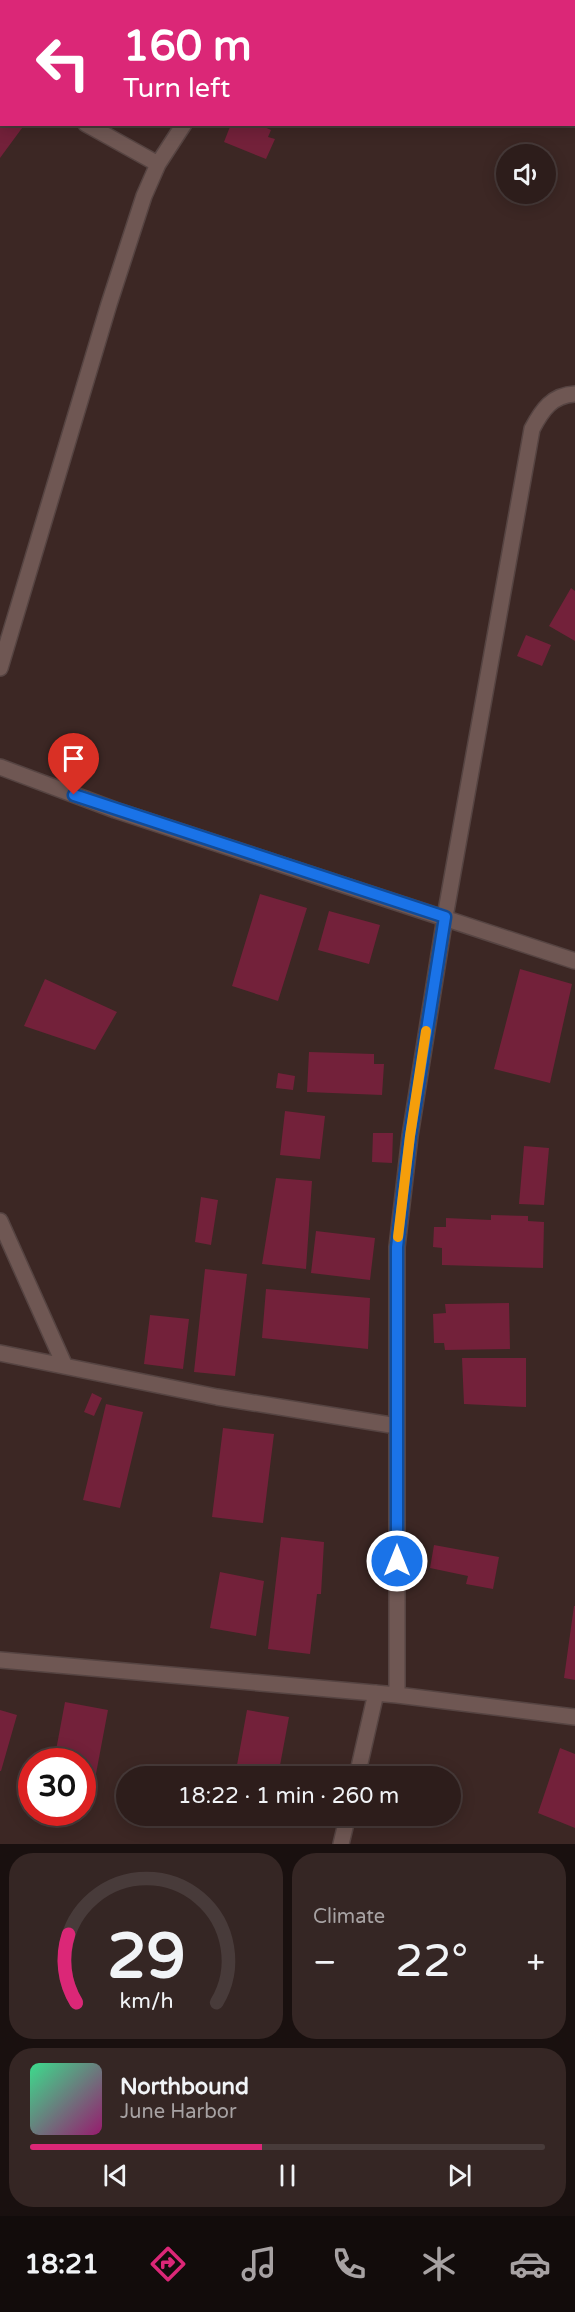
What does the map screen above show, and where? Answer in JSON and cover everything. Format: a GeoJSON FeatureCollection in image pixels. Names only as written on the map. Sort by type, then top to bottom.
{"type":"FeatureCollection","features":[{"type":"Feature","properties":{"kind":"street"},"geometry":{"type":"LineString","coordinates":[[90,126],[158,164]]}},
{"type":"Feature","properties":{"kind":"street"},"geometry":{"type":"LineString","coordinates":[[0,668],[109,304],[144,196],[158,164],[183,126]]}},
{"type":"Feature","properties":{"kind":"street"},"geometry":{"type":"LineString","coordinates":[[398,1695],[397,1247],[410,1136],[445,917],[532,429],[549,403],[565,394],[575,394]]}},
{"type":"Feature","properties":{"kind":"street"},"geometry":{"type":"LineString","coordinates":[[0,766],[115,810],[575,961]]}},
{"type":"Feature","properties":{"kind":"street"},"geometry":{"type":"LineString","coordinates":[[0,1221],[64,1365]]}},
{"type":"Feature","properties":{"kind":"street"},"geometry":{"type":"LineString","coordinates":[[0,1353],[217,1397],[397,1426]]}},
{"type":"Feature","properties":{"kind":"street"},"geometry":{"type":"LineString","coordinates":[[0,1660],[398,1695],[575,1717]]}},
{"type":"Feature","properties":{"kind":"street"},"geometry":{"type":"LineString","coordinates":[[359,1766],[376,1693]]}},
{"type":"Feature","properties":{"kind":"street"},"geometry":{"type":"LineString","coordinates":[[341,1844],[345,1826]]}},
{"type":"Feature","properties":{"kind":"building"},"geometry":{"type":"Polygon","coordinates":[[[0,126],[24,126],[0,158],[0,126]]]}},
{"type":"Feature","properties":{"kind":"building"},"geometry":{"type":"Polygon","coordinates":[[[230,126],[262,126],[271,130],[268,137],[275,139],[266,159],[224,142],[230,126]]]}},
{"type":"Feature","properties":{"kind":"building"},"geometry":{"type":"Polygon","coordinates":[[[571,588],[575,591],[575,641],[549,626],[571,588]]]}},
{"type":"Feature","properties":{"kind":"building"},"geometry":{"type":"Polygon","coordinates":[[[526,635],[551,645],[542,666],[517,656],[526,635]]]}},
{"type":"Feature","properties":{"kind":"building"},"geometry":{"type":"Polygon","coordinates":[[[260,894],[307,908],[278,1001],[232,986],[260,894]]]}},
{"type":"Feature","properties":{"kind":"building"},"geometry":{"type":"Polygon","coordinates":[[[329,911],[380,925],[369,964],[318,950],[329,911]]]}},
{"type":"Feature","properties":{"kind":"building"},"geometry":{"type":"Polygon","coordinates":[[[520,969],[572,984],[550,1083],[494,1069],[520,969]]]}},
{"type":"Feature","properties":{"kind":"building"},"geometry":{"type":"Polygon","coordinates":[[[45,979],[117,1012],[95,1050],[24,1026],[45,979]]]}},
{"type":"Feature","properties":{"kind":"building"},"geometry":{"type":"Polygon","coordinates":[[[309,1052],[374,1054],[374,1064],[384,1064],[382,1095],[307,1092],[309,1052]]]}},
{"type":"Feature","properties":{"kind":"building"},"geometry":{"type":"Polygon","coordinates":[[[278,1073],[295,1076],[293,1090],[276,1088],[278,1073]]]}},
{"type":"Feature","properties":{"kind":"building"},"geometry":{"type":"Polygon","coordinates":[[[285,1111],[325,1116],[320,1159],[280,1155],[285,1111]]]}},
{"type":"Feature","properties":{"kind":"building"},"geometry":{"type":"Polygon","coordinates":[[[373,1133],[393,1133],[392,1163],[372,1162],[373,1133]]]}},
{"type":"Feature","properties":{"kind":"building"},"geometry":{"type":"Polygon","coordinates":[[[524,1146],[549,1148],[544,1205],[519,1204],[524,1146]]]}},
{"type":"Feature","properties":{"kind":"building"},"geometry":{"type":"Polygon","coordinates":[[[276,1178],[312,1181],[306,1269],[262,1264],[276,1178]]]}},
{"type":"Feature","properties":{"kind":"building"},"geometry":{"type":"Polygon","coordinates":[[[201,1197],[218,1200],[211,1245],[195,1242],[201,1197]]]}},
{"type":"Feature","properties":{"kind":"building"},"geometry":{"type":"Polygon","coordinates":[[[491,1215],[528,1216],[528,1221],[544,1222],[543,1268],[442,1265],[442,1248],[433,1247],[434,1227],[446,1227],[446,1218],[491,1220],[491,1215]]]}},
{"type":"Feature","properties":{"kind":"building"},"geometry":{"type":"Polygon","coordinates":[[[316,1231],[375,1238],[370,1280],[311,1273],[316,1231]]]}},
{"type":"Feature","properties":{"kind":"building"},"geometry":{"type":"Polygon","coordinates":[[[205,1269],[247,1274],[235,1376],[194,1372],[205,1269]]]}},
{"type":"Feature","properties":{"kind":"building"},"geometry":{"type":"Polygon","coordinates":[[[266,1289],[370,1298],[368,1349],[262,1338],[266,1289]]]}},
{"type":"Feature","properties":{"kind":"building"},"geometry":{"type":"Polygon","coordinates":[[[509,1303],[510,1349],[445,1350],[444,1343],[434,1343],[433,1314],[446,1313],[445,1304],[509,1303]]]}},
{"type":"Feature","properties":{"kind":"building"},"geometry":{"type":"Polygon","coordinates":[[[150,1315],[189,1319],[183,1369],[144,1364],[150,1315]]]}},
{"type":"Feature","properties":{"kind":"building"},"geometry":{"type":"Polygon","coordinates":[[[462,1358],[526,1358],[526,1407],[464,1404],[462,1358]]]}},
{"type":"Feature","properties":{"kind":"building"},"geometry":{"type":"Polygon","coordinates":[[[92,1393],[102,1398],[94,1416],[84,1412],[92,1393]]]}},
{"type":"Feature","properties":{"kind":"building"},"geometry":{"type":"Polygon","coordinates":[[[106,1404],[143,1412],[120,1508],[83,1500],[106,1404]]]}},
{"type":"Feature","properties":{"kind":"building"},"geometry":{"type":"Polygon","coordinates":[[[223,1428],[274,1434],[263,1523],[212,1517],[223,1428]]]}},
{"type":"Feature","properties":{"kind":"building"},"geometry":{"type":"Polygon","coordinates":[[[281,1537],[324,1542],[321,1594],[317,1594],[310,1654],[268,1649],[281,1537]]]}},
{"type":"Feature","properties":{"kind":"building"},"geometry":{"type":"Polygon","coordinates":[[[434,1545],[499,1557],[493,1589],[466,1584],[468,1576],[430,1568],[434,1545]]]}},
{"type":"Feature","properties":{"kind":"building"},"geometry":{"type":"Polygon","coordinates":[[[220,1572],[264,1581],[256,1636],[210,1628],[220,1572]]]}},
{"type":"Feature","properties":{"kind":"building"},"geometry":{"type":"Polygon","coordinates":[[[575,1606],[575,1680],[564,1678],[575,1606]]]}},
{"type":"Feature","properties":{"kind":"building"},"geometry":{"type":"Polygon","coordinates":[[[65,1702],[108,1710],[96,1774],[96,1748],[56,1748],[65,1702]]]}},
{"type":"Feature","properties":{"kind":"building"},"geometry":{"type":"Polygon","coordinates":[[[0,1710],[17,1715],[1,1771],[0,1771],[0,1710]]]}},
{"type":"Feature","properties":{"kind":"building"},"geometry":{"type":"Polygon","coordinates":[[[247,1710],[289,1717],[280,1766],[237,1766],[247,1710]]]}},
{"type":"Feature","properties":{"kind":"building"},"geometry":{"type":"Polygon","coordinates":[[[560,1748],[575,1754],[575,1828],[538,1813],[560,1748]]]}},
{"type":"Feature","properties":{"kind":"slow traffic"},"geometry":{"type":"LineString","coordinates":[[398,1237],[426,1031]]}},
{"type":"Feature","properties":{"kind":"route"},"geometry":{"type":"LineString","coordinates":[[74,795],[445,917],[410,1136],[397,1247],[397,1561]]}}]}
